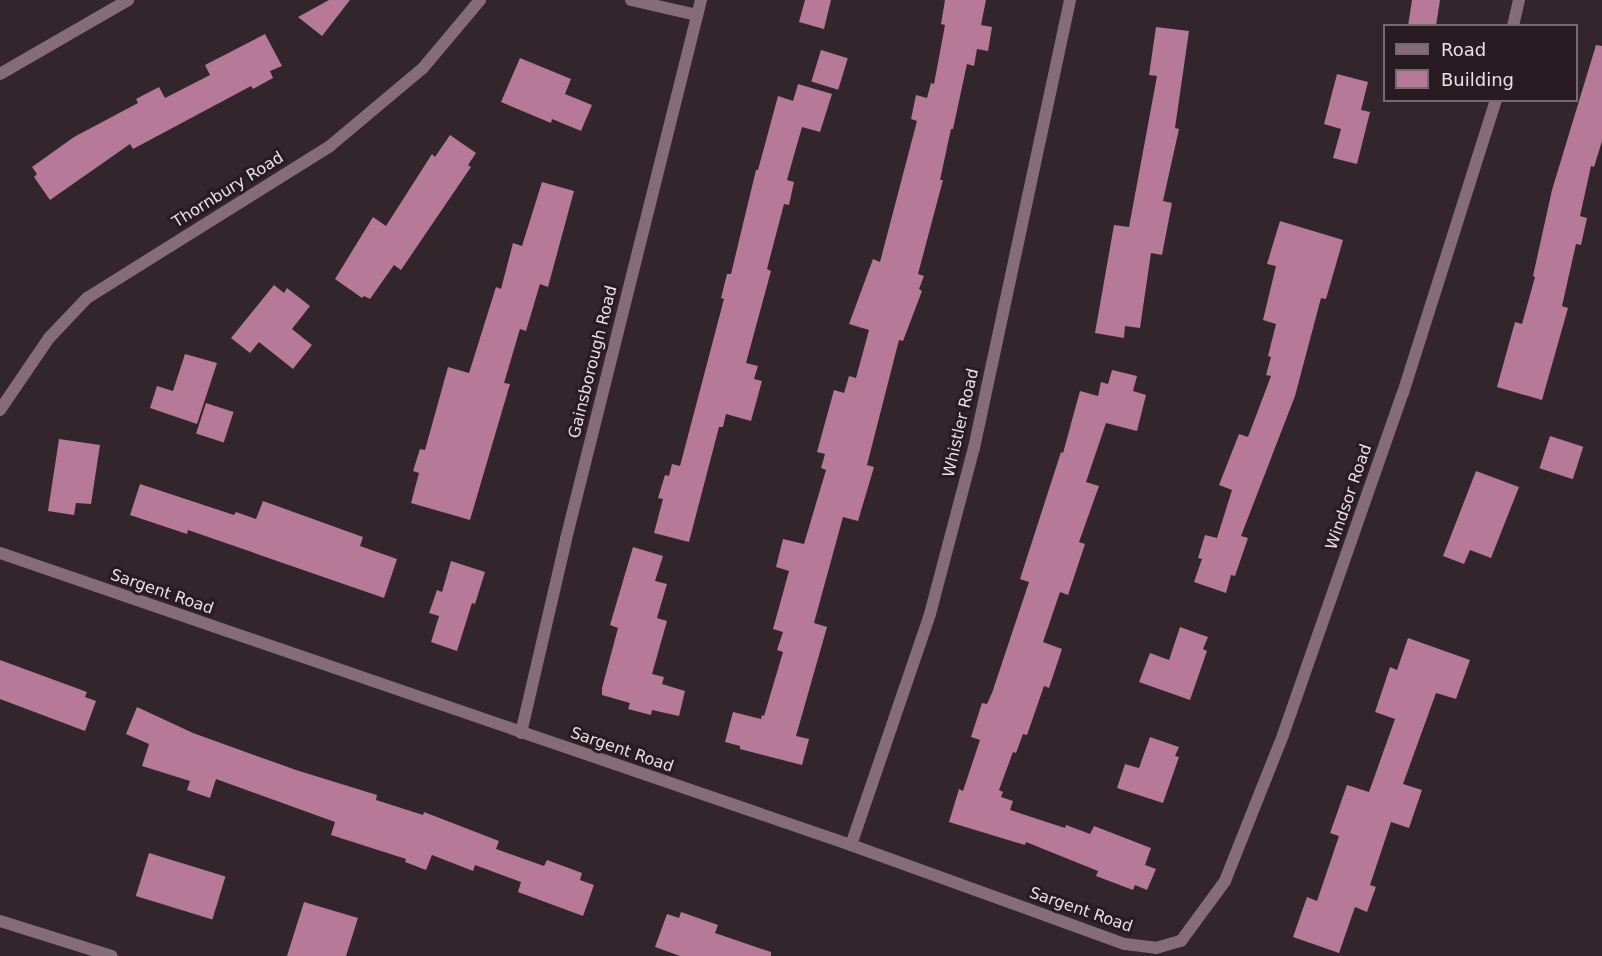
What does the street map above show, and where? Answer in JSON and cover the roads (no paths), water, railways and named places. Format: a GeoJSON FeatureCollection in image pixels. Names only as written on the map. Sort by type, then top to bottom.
{"type":"FeatureCollection","features":[{"type":"Feature","properties":{"kind":"street"},"geometry":{"type":"LineString","coordinates":[[0,74],[128,0]]}},
{"type":"Feature","properties":{"kind":"street","name":"Thornbury Road"},"geometry":{"type":"LineString","coordinates":[[0,410],[49,338],[87,298],[330,146],[423,68],[480,0]]}},
{"type":"Feature","properties":{"kind":"street"},"geometry":{"type":"LineString","coordinates":[[631,0],[697,15]]}},
{"type":"Feature","properties":{"kind":"street","name":"Gainsborough Road"},"geometry":{"type":"LineString","coordinates":[[521,733],[568,527],[701,0]]}},
{"type":"Feature","properties":{"kind":"street","name":"Whistler Road"},"geometry":{"type":"LineString","coordinates":[[851,845],[930,614],[974,448],[1070,0]]}},
{"type":"Feature","properties":{"kind":"street"},"geometry":{"type":"LineString","coordinates":[[1513,24],[1519,0]]}},
{"type":"Feature","properties":{"kind":"street","name":"Windsor Road"},"geometry":{"type":"LineString","coordinates":[[1214,896],[1225,881],[1287,724],[1403,393],[1495,102]]}},
{"type":"Feature","properties":{"kind":"street","name":"Sargent Road"},"geometry":{"type":"LineString","coordinates":[[0,553],[851,845],[1125,944],[1156,948],[1181,941],[1214,896]]}},
{"type":"Feature","properties":{"kind":"street"},"geometry":{"type":"LineString","coordinates":[[0,921],[112,956]]}}]}
